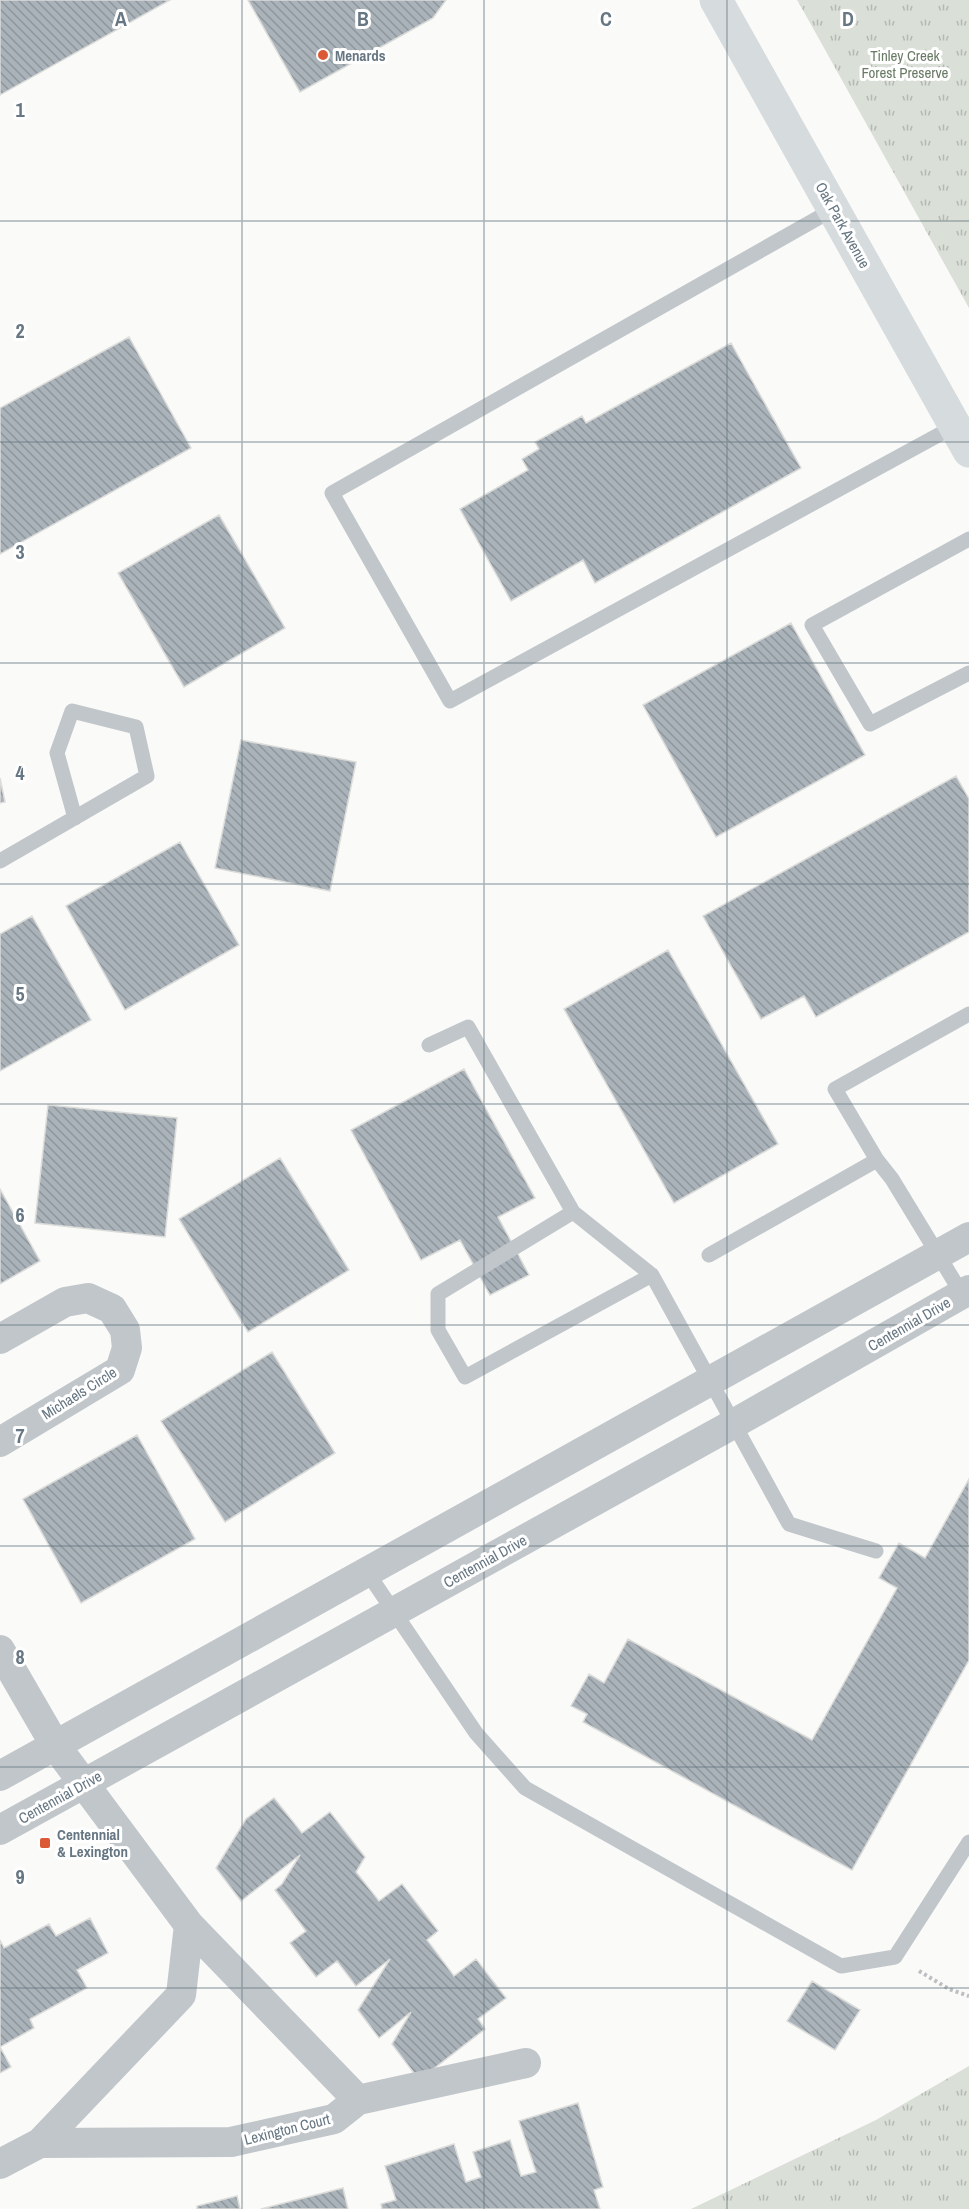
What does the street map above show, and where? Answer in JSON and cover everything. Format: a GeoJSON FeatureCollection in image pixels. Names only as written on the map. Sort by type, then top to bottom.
{"type":"FeatureCollection","features":[{"type":"Feature","properties":{"kind":"street","name":"Oak Park Avenue"},"geometry":{"type":"LineString","coordinates":[[716,0],[962,439]]}},
{"type":"Feature","properties":{"kind":"street"},"geometry":{"type":"LineString","coordinates":[[0,1776],[969,1237]]}},
{"type":"Feature","properties":{"kind":"street","name":"Centennial Drive"},"geometry":{"type":"LineString","coordinates":[[0,1830],[735,1423],[966,1292]]}},
{"type":"Feature","properties":{"kind":"street","name":"Michaels Circle"},"geometry":{"type":"LineString","coordinates":[[0,1339],[65,1302],[88,1298],[112,1309],[125,1330],[127,1348],[120,1370],[0,1442]]}},
{"type":"Feature","properties":{"kind":"street"},"geometry":{"type":"LineString","coordinates":[[0,1650],[55,1745],[189,1925],[358,2100],[526,2063]]}},
{"type":"Feature","properties":{"kind":"street","name":"Lexington Court"},"geometry":{"type":"LineString","coordinates":[[0,2164],[40,2143],[181,1995],[189,1925]]}},
{"type":"Feature","properties":{"kind":"street","name":"Lexington Court"},"geometry":{"type":"LineString","coordinates":[[40,2143],[231,2142],[334,2119],[358,2100]]}},
{"type":"Feature","properties":{"kind":"lane"},"geometry":{"type":"LineString","coordinates":[[834,208],[332,493],[450,701],[962,439]]}},
{"type":"Feature","properties":{"kind":"lane"},"geometry":{"type":"LineString","coordinates":[[969,539],[812,626],[870,724],[969,672]]}},
{"type":"Feature","properties":{"kind":"lane"},"geometry":{"type":"LineString","coordinates":[[0,861],[75,818],[147,776],[136,727],[72,711],[57,753],[75,818]]}},
{"type":"Feature","properties":{"kind":"lane"},"geometry":{"type":"LineString","coordinates":[[966,1292],[936,1255],[892,1179],[877,1160],[835,1089],[969,1014]]}},
{"type":"Feature","properties":{"kind":"lane"},"geometry":{"type":"LineString","coordinates":[[429,1045],[468,1027],[573,1212],[652,1275],[789,1524],[876,1551]]}},
{"type":"Feature","properties":{"kind":"lane"},"geometry":{"type":"LineString","coordinates":[[709,1255],[877,1160]]}},
{"type":"Feature","properties":{"kind":"lane"},"geometry":{"type":"LineString","coordinates":[[573,1212],[438,1294],[438,1330],[465,1377],[652,1275]]}},
{"type":"Feature","properties":{"kind":"lane"},"geometry":{"type":"LineString","coordinates":[[367,1572],[476,1733],[525,1788],[841,1966],[895,1957],[969,1842]]}},
{"type":"Feature","properties":{"kind":"path"},"geometry":{"type":"LineString","coordinates":[[895,1957],[949,1989],[969,1996]]}},
{"type":"Feature","properties":{"kind":"green space","name":"Tinley Creek Forest Preserve"},"geometry":{"type":"Polygon","coordinates":[[[797,0],[969,0],[969,308],[804,12],[797,0]]]}},
{"type":"Feature","properties":{"kind":"green space"},"geometry":{"type":"Polygon","coordinates":[[[969,2066],[969,2209],[691,2209],[876,2120],[969,2066]]]}},
{"type":"Feature","properties":{"kind":"building"},"geometry":{"type":"Polygon","coordinates":[[[0,0],[170,0],[0,95],[0,0]]]}},
{"type":"Feature","properties":{"kind":"building","name":"Menards"},"geometry":{"type":"Polygon","coordinates":[[[248,0],[446,0],[433,18],[300,92],[248,0]]]}},
{"type":"Feature","properties":{"kind":"building"},"geometry":{"type":"Polygon","coordinates":[[[129,337],[191,448],[0,554],[0,408],[129,337]]]}},
{"type":"Feature","properties":{"kind":"building"},"geometry":{"type":"Polygon","coordinates":[[[731,343],[801,468],[595,583],[583,560],[511,601],[460,509],[528,470],[522,459],[539,449],[535,442],[582,416],[586,423],[731,343]]]}},
{"type":"Feature","properties":{"kind":"building"},"geometry":{"type":"Polygon","coordinates":[[[219,515],[285,628],[184,687],[118,573],[219,515]]]}},
{"type":"Feature","properties":{"kind":"building"},"geometry":{"type":"Polygon","coordinates":[[[791,623],[865,755],[716,837],[643,705],[791,623]]]}},
{"type":"Feature","properties":{"kind":"building"},"geometry":{"type":"Polygon","coordinates":[[[241,740],[356,762],[330,891],[215,868],[241,740]]]}},
{"type":"Feature","properties":{"kind":"building"},"geometry":{"type":"Polygon","coordinates":[[[956,776],[969,799],[969,932],[816,1017],[804,996],[761,1019],[703,916],[956,776]]]}},
{"type":"Feature","properties":{"kind":"building"},"geometry":{"type":"Polygon","coordinates":[[[0,778],[5,802],[0,803],[0,778]]]}},
{"type":"Feature","properties":{"kind":"building"},"geometry":{"type":"Polygon","coordinates":[[[180,842],[239,945],[125,1010],[66,906],[180,842]]]}},
{"type":"Feature","properties":{"kind":"building"},"geometry":{"type":"Polygon","coordinates":[[[32,916],[91,1020],[0,1071],[0,934],[32,916]]]}},
{"type":"Feature","properties":{"kind":"building"},"geometry":{"type":"Polygon","coordinates":[[[668,950],[778,1144],[674,1203],[564,1009],[668,950]]]}},
{"type":"Feature","properties":{"kind":"building"},"geometry":{"type":"Polygon","coordinates":[[[464,1069],[535,1198],[498,1217],[529,1275],[490,1295],[460,1240],[421,1260],[351,1130],[464,1069]]]}},
{"type":"Feature","properties":{"kind":"building"},"geometry":{"type":"Polygon","coordinates":[[[48,1105],[177,1118],[165,1237],[35,1223],[48,1105]]]}},
{"type":"Feature","properties":{"kind":"building"},"geometry":{"type":"Polygon","coordinates":[[[280,1158],[349,1270],[248,1332],[179,1219],[280,1158]]]}},
{"type":"Feature","properties":{"kind":"building"},"geometry":{"type":"Polygon","coordinates":[[[0,1189],[40,1261],[0,1284],[0,1189]]]}},
{"type":"Feature","properties":{"kind":"building"},"geometry":{"type":"Polygon","coordinates":[[[272,1352],[335,1453],[225,1522],[161,1421],[272,1352]]]}},
{"type":"Feature","properties":{"kind":"building"},"geometry":{"type":"Polygon","coordinates":[[[137,1435],[195,1539],[81,1603],[23,1499],[137,1435]]]}},
{"type":"Feature","properties":{"kind":"building"},"geometry":{"type":"Polygon","coordinates":[[[969,1479],[969,1660],[852,1870],[583,1722],[587,1714],[571,1706],[589,1674],[604,1683],[628,1639],[812,1740],[897,1588],[879,1578],[899,1543],[925,1558],[969,1479]]]}},
{"type":"Feature","properties":{"kind":"building"},"geometry":{"type":"Polygon","coordinates":[[[274,1798],[302,1833],[330,1812],[365,1857],[356,1872],[379,1901],[402,1884],[438,1931],[427,1940],[454,1976],[476,1959],[506,1998],[478,2019],[485,2029],[419,2080],[392,2044],[411,2012],[379,2038],[358,2010],[390,1959],[356,1986],[337,1961],[316,1977],[290,1943],[306,1931],[275,1890],[282,1884],[300,1855],[241,1901],[216,1868],[246,1819],[274,1798]]]}},
{"type":"Feature","properties":{"kind":"building"},"geometry":{"type":"Polygon","coordinates":[[[90,1918],[108,1953],[77,1970],[87,1988],[30,2019],[34,2028],[0,2047],[0,1940],[4,1948],[49,1924],[56,1936],[90,1918]]]}},
{"type":"Feature","properties":{"kind":"building"},"geometry":{"type":"Polygon","coordinates":[[[812,1981],[860,2010],[835,2050],[787,2021],[812,1981]]]}},
{"type":"Feature","properties":{"kind":"building"},"geometry":{"type":"Polygon","coordinates":[[[0,2047],[11,2067],[0,2073],[0,2047]]]}},
{"type":"Feature","properties":{"kind":"building"},"geometry":{"type":"Polygon","coordinates":[[[578,2103],[603,2187],[594,2190],[600,2209],[382,2209],[381,2204],[396,2200],[385,2166],[454,2144],[466,2182],[481,2177],[473,2152],[510,2140],[521,2176],[536,2172],[519,2121],[578,2103]]]}},
{"type":"Feature","properties":{"kind":"building"},"geometry":{"type":"Polygon","coordinates":[[[343,2188],[348,2209],[261,2209],[343,2188]]]}},
{"type":"Feature","properties":{"kind":"building"},"geometry":{"type":"Polygon","coordinates":[[[237,2196],[240,2209],[197,2209],[197,2206],[237,2196]]]}},
{"type":"Feature","properties":{"kind":"place","name":"Menards"},"geometry":{"type":"Point","coordinates":[323,55]}},
{"type":"Feature","properties":{"kind":"place","name":"Centennial & Lexington"},"geometry":{"type":"Point","coordinates":[45,1843]}}]}
